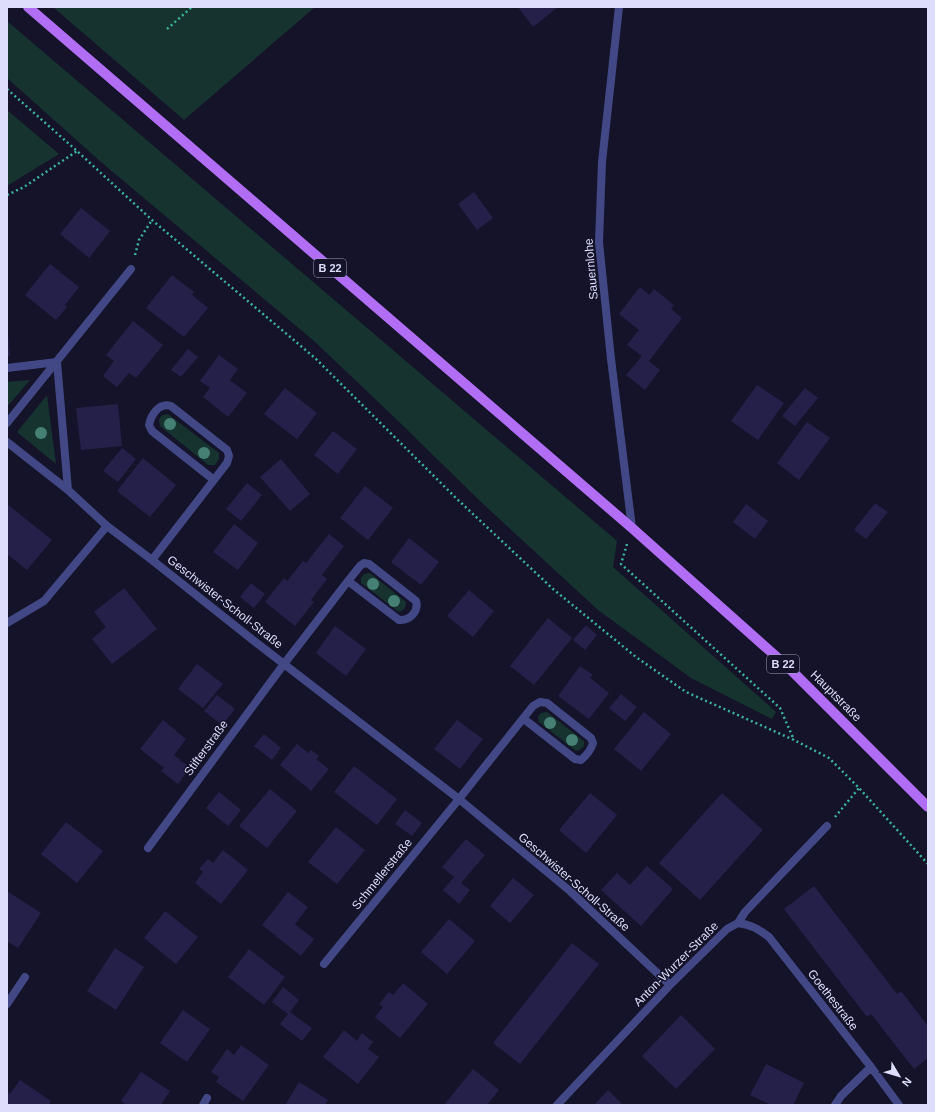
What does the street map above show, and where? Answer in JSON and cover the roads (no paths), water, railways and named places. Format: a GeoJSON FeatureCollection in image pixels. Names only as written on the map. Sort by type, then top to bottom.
{"type":"FeatureCollection","features":[{"type":"Feature","properties":{"kind":"main road","name":"B 22"},"geometry":{"type":"LineString","coordinates":[[28,7],[632,528]]}},
{"type":"Feature","properties":{"kind":"main road","name":"Hauptstraße"},"geometry":{"type":"LineString","coordinates":[[632,528],[789,668],[928,807]]}},
{"type":"Feature","properties":{"kind":"street","name":"Sauernlohe"},"geometry":{"type":"LineString","coordinates":[[620,7],[602,162],[599,242],[611,359],[632,528]]}},
{"type":"Feature","properties":{"kind":"street"},"geometry":{"type":"LineString","coordinates":[[7,423],[131,269]]}},
{"type":"Feature","properties":{"kind":"street"},"geometry":{"type":"LineString","coordinates":[[7,368],[57,362]]}},
{"type":"Feature","properties":{"kind":"street"},"geometry":{"type":"LineString","coordinates":[[57,362],[68,490]]}},
{"type":"Feature","properties":{"kind":"street","name":"Geschwister-Scholl-Straße"},"geometry":{"type":"LineString","coordinates":[[152,560],[214,480],[227,463],[229,456],[227,450],[171,406],[166,404],[160,406],[150,419],[149,426],[152,431],[214,480]]}},
{"type":"Feature","properties":{"kind":"street","name":"Geschwister-Scholl-Straße"},"geometry":{"type":"LineString","coordinates":[[7,442],[68,490],[107,526],[459,799],[570,891],[670,986]]}},
{"type":"Feature","properties":{"kind":"street"},"geometry":{"type":"LineString","coordinates":[[7,623],[44,601],[107,526]]}},
{"type":"Feature","properties":{"kind":"street","name":"Geschwister-Scholl-Straße"},"geometry":{"type":"LineString","coordinates":[[284,664],[348,581],[364,563],[369,564],[416,601],[416,610],[409,619],[399,620],[348,581]]}},
{"type":"Feature","properties":{"kind":"street","name":"Stifterstraße"},"geometry":{"type":"LineString","coordinates":[[148,848],[284,664]]}},
{"type":"Feature","properties":{"kind":"street"},"geometry":{"type":"LineString","coordinates":[[459,799],[534,706],[540,702],[547,703],[591,738],[594,743],[592,749],[581,760],[575,759],[524,719]]}},
{"type":"Feature","properties":{"kind":"street","name":"Schmellerstraße"},"geometry":{"type":"LineString","coordinates":[[324,964],[459,799]]}},
{"type":"Feature","properties":{"kind":"street","name":"Anton-Wurzer-Straße"},"geometry":{"type":"LineString","coordinates":[[557,1105],[670,986],[727,929],[738,923],[745,912],[827,826]]}},
{"type":"Feature","properties":{"kind":"street","name":"Goethestraße"},"geometry":{"type":"LineString","coordinates":[[738,923],[748,924],[757,928],[768,937],[871,1067],[899,1105]]}},
{"type":"Feature","properties":{"kind":"street"},"geometry":{"type":"LineString","coordinates":[[7,1004],[25,978]]}},
{"type":"Feature","properties":{"kind":"street"},"geometry":{"type":"LineString","coordinates":[[835,1105],[841,1096],[871,1067]]}}]}
